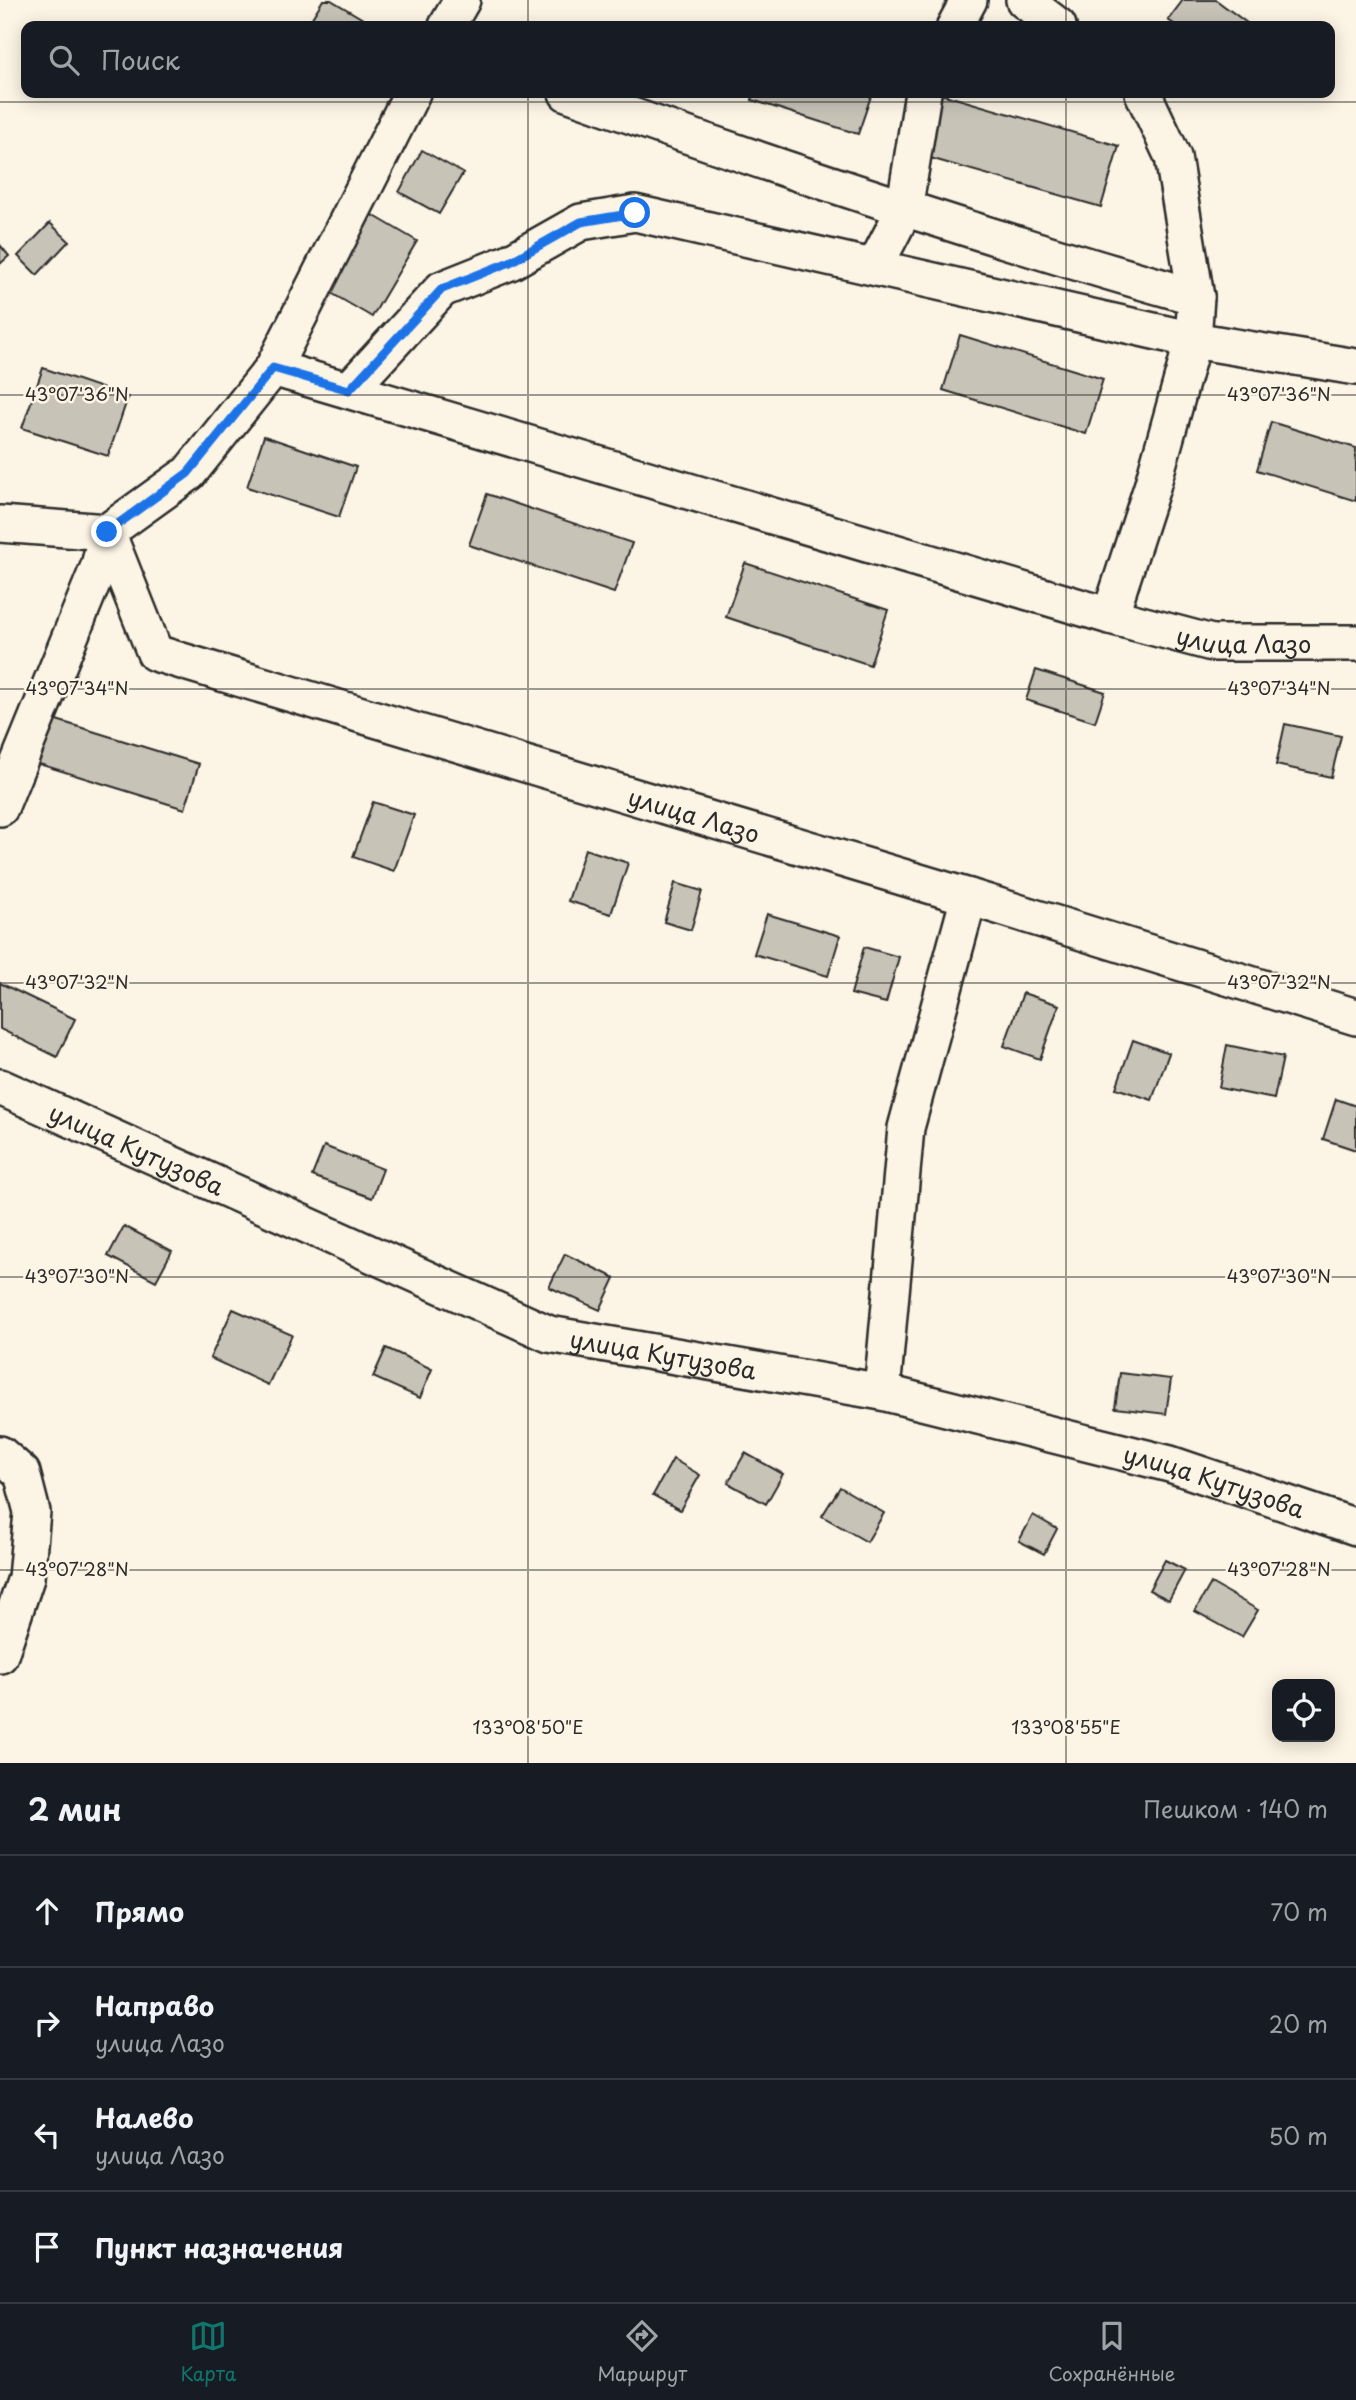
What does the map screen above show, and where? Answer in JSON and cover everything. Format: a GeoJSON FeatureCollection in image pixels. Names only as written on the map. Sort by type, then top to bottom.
{"type":"FeatureCollection","features":[{"type":"Feature","properties":{"kind":"street"},"geometry":{"type":"LineString","coordinates":[[450,21],[463,0]]}},
{"type":"Feature","properties":{"kind":"street"},"geometry":{"type":"LineString","coordinates":[[958,21],[969,0]]}},
{"type":"Feature","properties":{"kind":"street"},"geometry":{"type":"LineString","coordinates":[[1024,0],[1051,21]]}},
{"type":"Feature","properties":{"kind":"street"},"geometry":{"type":"LineString","coordinates":[[0,524],[107,532],[188,473],[273,368],[409,98]]}},
{"type":"Feature","properties":{"kind":"street"},"geometry":{"type":"LineString","coordinates":[[582,98],[904,209],[1069,261],[1196,297]]}},
{"type":"Feature","properties":{"kind":"street"},"geometry":{"type":"LineString","coordinates":[[875,266],[904,209],[922,98]]}},
{"type":"Feature","properties":{"kind":"street"},"geometry":{"type":"LineString","coordinates":[[1110,616],[1152,487],[1193,340],[1196,297],[1173,157],[1145,98]]}},
{"type":"Feature","properties":{"kind":"street"},"geometry":{"type":"LineString","coordinates":[[349,390],[442,289],[510,262],[581,222],[635,213],[1193,340],[1356,367]]}},
{"type":"Feature","properties":{"kind":"street","name":"улица Лазо"},"geometry":{"type":"LineString","coordinates":[[273,368],[1110,616],[1212,643],[1356,643]]}},
{"type":"Feature","properties":{"kind":"street"},"geometry":{"type":"LineString","coordinates":[[0,808],[99,566],[107,532]]}},
{"type":"Feature","properties":{"kind":"street","name":"улица Лазо"},"geometry":{"type":"LineString","coordinates":[[107,532],[155,653],[969,897],[1356,1017]]}},
{"type":"Feature","properties":{"kind":"street"},"geometry":{"type":"LineString","coordinates":[[882,1392],[906,1128],[969,897]]}},
{"type":"Feature","properties":{"kind":"street","name":"улица Кутузова"},"geometry":{"type":"LineString","coordinates":[[0,1087],[550,1334],[882,1392],[1170,1464],[1356,1527]]}},
{"type":"Feature","properties":{"kind":"street"},"geometry":{"type":"LineString","coordinates":[[0,1454],[22,1473],[32,1512],[26,1578],[0,1654]]}},
{"type":"Feature","properties":{"kind":"building"},"geometry":{"type":"Polygon","coordinates":[[[323,0],[331,0],[366,21],[310,21],[323,0]]]}},
{"type":"Feature","properties":{"kind":"building"},"geometry":{"type":"Polygon","coordinates":[[[1183,0],[1216,0],[1244,21],[1170,21],[1183,0]]]}},
{"type":"Feature","properties":{"kind":"building"},"geometry":{"type":"Polygon","coordinates":[[[753,98],[870,98],[858,134],[753,98]]]}},
{"type":"Feature","properties":{"kind":"building"},"geometry":{"type":"Polygon","coordinates":[[[940,98],[955,98],[1119,146],[1101,207],[923,156],[940,98]]]}},
{"type":"Feature","properties":{"kind":"building"},"geometry":{"type":"Polygon","coordinates":[[[422,150],[463,173],[439,214],[399,192],[422,150]]]}},
{"type":"Feature","properties":{"kind":"building"},"geometry":{"type":"Polygon","coordinates":[[[371,214],[417,241],[372,317],[326,290],[371,214]]]}},
{"type":"Feature","properties":{"kind":"building"},"geometry":{"type":"Polygon","coordinates":[[[50,223],[69,241],[37,275],[18,256],[50,223]]]}},
{"type":"Feature","properties":{"kind":"building"},"geometry":{"type":"Polygon","coordinates":[[[0,245],[9,256],[0,264],[0,245]]]}},
{"type":"Feature","properties":{"kind":"building"},"geometry":{"type":"Polygon","coordinates":[[[960,335],[1103,379],[1086,434],[943,390],[960,335]]]}},
{"type":"Feature","properties":{"kind":"building"},"geometry":{"type":"Polygon","coordinates":[[[43,368],[128,397],[108,456],[22,428],[43,368]]]}},
{"type":"Feature","properties":{"kind":"building"},"geometry":{"type":"Polygon","coordinates":[[[1271,422],[1356,448],[1356,501],[1257,470],[1271,422]]]}},
{"type":"Feature","properties":{"kind":"building"},"geometry":{"type":"Polygon","coordinates":[[[264,436],[356,467],[339,517],[247,487],[264,436]]]}},
{"type":"Feature","properties":{"kind":"building"},"geometry":{"type":"Polygon","coordinates":[[[487,494],[632,543],[614,593],[469,545],[487,494]]]}},
{"type":"Feature","properties":{"kind":"building"},"geometry":{"type":"Polygon","coordinates":[[[745,563],[888,610],[870,665],[726,617],[745,563]]]}},
{"type":"Feature","properties":{"kind":"building"},"geometry":{"type":"Polygon","coordinates":[[[1036,670],[1105,692],[1095,722],[1026,700],[1036,670]]]}},
{"type":"Feature","properties":{"kind":"building"},"geometry":{"type":"Polygon","coordinates":[[[50,718],[199,764],[185,809],[36,763],[50,718]]]}},
{"type":"Feature","properties":{"kind":"building"},"geometry":{"type":"Polygon","coordinates":[[[1285,724],[1341,736],[1331,777],[1276,765],[1285,724]]]}},
{"type":"Feature","properties":{"kind":"building"},"geometry":{"type":"Polygon","coordinates":[[[373,802],[414,815],[394,871],[353,857],[373,802]]]}},
{"type":"Feature","properties":{"kind":"building"},"geometry":{"type":"Polygon","coordinates":[[[585,849],[628,863],[611,914],[568,901],[585,849]]]}},
{"type":"Feature","properties":{"kind":"building"},"geometry":{"type":"Polygon","coordinates":[[[675,883],[702,891],[691,930],[664,922],[675,883]]]}},
{"type":"Feature","properties":{"kind":"building"},"geometry":{"type":"Polygon","coordinates":[[[767,914],[840,936],[828,976],[754,954],[767,914]]]}},
{"type":"Feature","properties":{"kind":"building"},"geometry":{"type":"Polygon","coordinates":[[[864,947],[899,957],[886,1003],[851,994],[864,947]]]}},
{"type":"Feature","properties":{"kind":"building"},"geometry":{"type":"Polygon","coordinates":[[[0,983],[75,1019],[57,1057],[0,1029],[0,983]]]}},
{"type":"Feature","properties":{"kind":"building"},"geometry":{"type":"Polygon","coordinates":[[[1023,993],[1059,1005],[1040,1059],[1004,1046],[1023,993]]]}},
{"type":"Feature","properties":{"kind":"building"},"geometry":{"type":"Polygon","coordinates":[[[1133,1040],[1169,1053],[1152,1100],[1116,1088],[1133,1040]]]}},
{"type":"Feature","properties":{"kind":"building"},"geometry":{"type":"Polygon","coordinates":[[[1227,1045],[1283,1057],[1274,1099],[1219,1088],[1227,1045]]]}},
{"type":"Feature","properties":{"kind":"building"},"geometry":{"type":"Polygon","coordinates":[[[1336,1099],[1356,1106],[1356,1150],[1323,1139],[1336,1099]]]}},
{"type":"Feature","properties":{"kind":"building"},"geometry":{"type":"Polygon","coordinates":[[[324,1146],[383,1169],[372,1198],[312,1176],[324,1146]]]}},
{"type":"Feature","properties":{"kind":"building"},"geometry":{"type":"Polygon","coordinates":[[[124,1226],[172,1251],[156,1281],[108,1256],[124,1226]]]}},
{"type":"Feature","properties":{"kind":"building"},"geometry":{"type":"Polygon","coordinates":[[[565,1254],[615,1278],[600,1310],[549,1287],[565,1254]]]}},
{"type":"Feature","properties":{"kind":"building"},"geometry":{"type":"Polygon","coordinates":[[[233,1309],[292,1335],[268,1385],[210,1358],[233,1309]]]}},
{"type":"Feature","properties":{"kind":"building"},"geometry":{"type":"Polygon","coordinates":[[[386,1348],[432,1369],[420,1398],[373,1377],[386,1348]]]}},
{"type":"Feature","properties":{"kind":"building"},"geometry":{"type":"Polygon","coordinates":[[[1120,1373],[1171,1379],[1166,1414],[1115,1408],[1120,1373]]]}},
{"type":"Feature","properties":{"kind":"building"},"geometry":{"type":"Polygon","coordinates":[[[745,1453],[783,1474],[766,1504],[728,1483],[745,1453]]]}},
{"type":"Feature","properties":{"kind":"building"},"geometry":{"type":"Polygon","coordinates":[[[673,1459],[700,1475],[680,1510],[653,1495],[673,1459]]]}},
{"type":"Feature","properties":{"kind":"building"},"geometry":{"type":"Polygon","coordinates":[[[840,1487],[884,1513],[867,1542],[822,1516],[840,1487]]]}},
{"type":"Feature","properties":{"kind":"building"},"geometry":{"type":"Polygon","coordinates":[[[1033,1515],[1057,1529],[1044,1554],[1019,1541],[1033,1515]]]}},
{"type":"Feature","properties":{"kind":"building"},"geometry":{"type":"Polygon","coordinates":[[[1165,1560],[1185,1570],[1169,1600],[1149,1590],[1165,1560]]]}},
{"type":"Feature","properties":{"kind":"building"},"geometry":{"type":"Polygon","coordinates":[[[1211,1583],[1258,1610],[1242,1637],[1195,1611],[1211,1583]]]}},
{"type":"Feature","properties":{"kind":"route"},"geometry":{"type":"LineString","coordinates":[[107,532],[188,473],[273,368],[349,390],[442,289],[510,262],[581,222],[635,213]]}}]}
